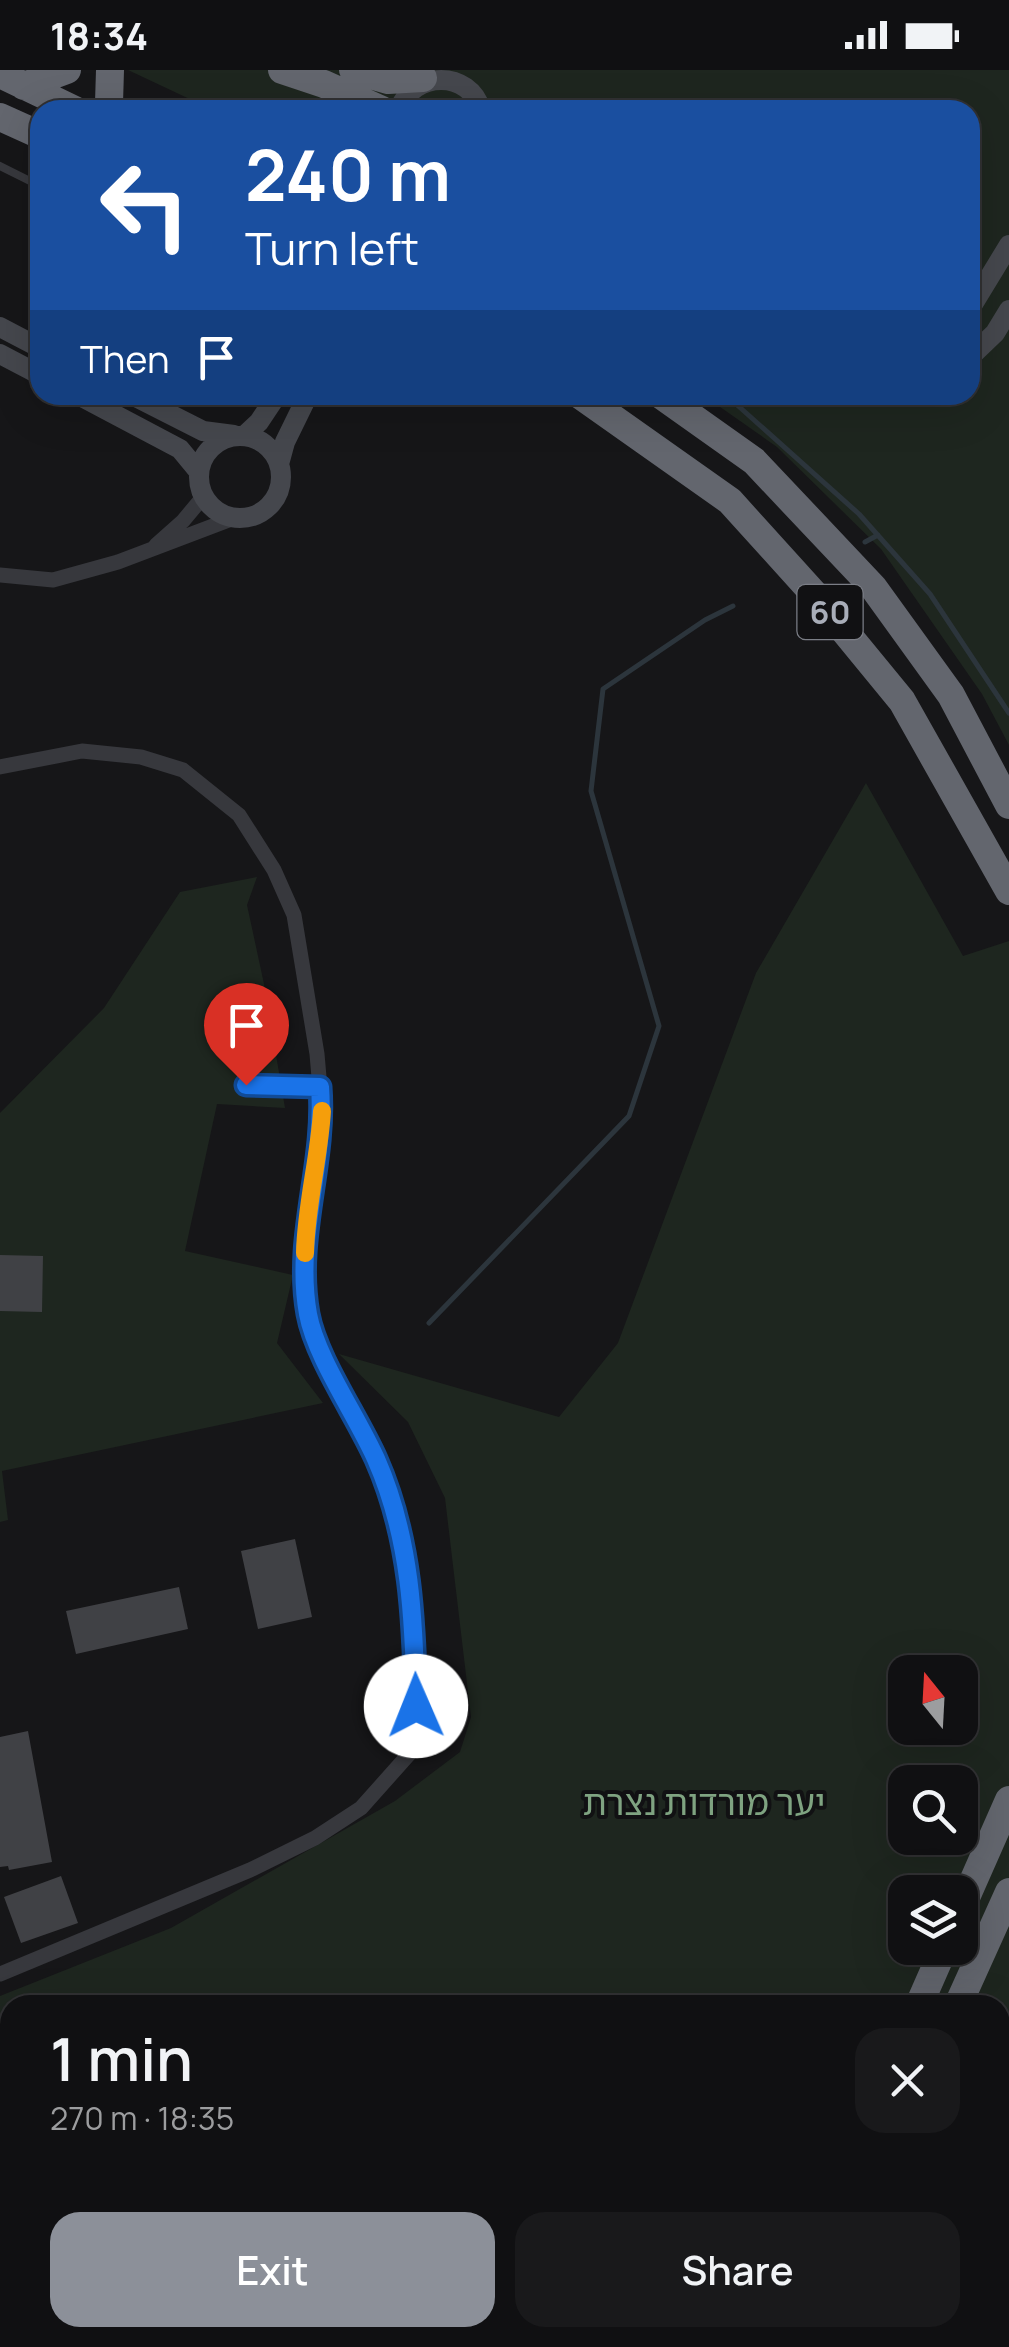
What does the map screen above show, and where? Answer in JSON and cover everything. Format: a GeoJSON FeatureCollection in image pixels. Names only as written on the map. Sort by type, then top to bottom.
{"type":"FeatureCollection","features":[{"type":"Feature","properties":{"kind":"highway"},"geometry":{"type":"LineString","coordinates":[[12,80],[67,70]]}},
{"type":"Feature","properties":{"kind":"highway"},"geometry":{"type":"LineString","coordinates":[[109,100],[110,70]]}},
{"type":"Feature","properties":{"kind":"highway"},"geometry":{"type":"LineString","coordinates":[[282,70],[360,100]]}},
{"type":"Feature","properties":{"kind":"highway"},"geometry":{"type":"LineString","coordinates":[[353,70],[388,80],[423,78]]}},
{"type":"Feature","properties":{"kind":"highway"},"geometry":{"type":"LineString","coordinates":[[12,80],[54,100]]}},
{"type":"Feature","properties":{"kind":"highway"},"geometry":{"type":"LineString","coordinates":[[0,116],[30,130]]}},
{"type":"Feature","properties":{"kind":"highway","name":"60"},"geometry":{"type":"LineString","coordinates":[[594,405],[730,501],[815,595],[902,701],[1009,891]]}},
{"type":"Feature","properties":{"kind":"highway","name":"60"},"geometry":{"type":"LineString","coordinates":[[675,405],[754,461],[873,587],[951,694],[1009,804]]}},
{"type":"Feature","properties":{"kind":"highway"},"geometry":{"type":"LineString","coordinates":[[976,1875],[1009,1800]]}},
{"type":"Feature","properties":{"kind":"highway"},"geometry":{"type":"LineString","coordinates":[[963,1995],[1009,1892]]}},
{"type":"Feature","properties":{"kind":"highway"},"geometry":{"type":"LineString","coordinates":[[923,1995],[937,1965]]}},
{"type":"Feature","properties":{"kind":"street"},"geometry":{"type":"LineString","coordinates":[[404,100],[411,87],[423,78],[437,75],[464,82],[477,100]]}},
{"type":"Feature","properties":{"kind":"street"},"geometry":{"type":"LineString","coordinates":[[980,293],[1009,246]]}},
{"type":"Feature","properties":{"kind":"street"},"geometry":{"type":"LineString","coordinates":[[980,347],[995,333],[1009,310]]}},
{"type":"Feature","properties":{"kind":"street"},"geometry":{"type":"LineString","coordinates":[[0,327],[30,343]]}},
{"type":"Feature","properties":{"kind":"street"},"geometry":{"type":"LineString","coordinates":[[0,354],[30,370]]}},
{"type":"Feature","properties":{"kind":"street"},"geometry":{"type":"LineString","coordinates":[[97,405],[180,449],[198,472],[203,496],[222,514],[234,518]]}},
{"type":"Feature","properties":{"kind":"street"},"geometry":{"type":"LineString","coordinates":[[151,405],[202,431],[263,443],[279,464]]}},
{"type":"Feature","properties":{"kind":"street"},"geometry":{"type":"LineString","coordinates":[[198,472],[210,448],[222,439],[240,436],[269,405]]}},
{"type":"Feature","properties":{"kind":"street"},"geometry":{"type":"LineString","coordinates":[[0,575],[53,580],[261,512],[271,504],[281,478],[279,464],[285,442],[303,405]]}},
{"type":"Feature","properties":{"kind":"street"},"geometry":{"type":"LineString","coordinates":[[149,551],[183,522],[203,496]]}},
{"type":"Feature","properties":{"kind":"street"},"geometry":{"type":"LineString","coordinates":[[0,766],[82,751],[141,758],[183,770],[239,815],[274,870],[294,916],[322,1112],[318,1167],[306,1223],[304,1272],[309,1318],[378,1464],[400,1530],[410,1577],[416,1706],[410,1753],[361,1808],[315,1838],[250,1870],[0,1974]]}},
{"type":"Feature","properties":{"kind":"lane"},"geometry":{"type":"LineString","coordinates":[[0,166],[30,181]]}},
{"type":"Feature","properties":{"kind":"lane"},"geometry":{"type":"LineString","coordinates":[[246,1085],[320,1087]]}},
{"type":"Feature","properties":{"kind":"green space"},"geometry":{"type":"Polygon","coordinates":[[[128,70],[1009,70],[1009,745],[982,694],[881,549],[777,447],[717,405],[980,405],[980,100],[192,100],[128,70]]]}},
{"type":"Feature","properties":{"kind":"green space","name":"יער מורדות נצרת"},"geometry":{"type":"Polygon","coordinates":[[[866,783],[963,956],[1009,941],[1009,1995],[3,1995],[171,1928],[395,1801],[460,1752],[471,1717],[445,1498],[408,1422],[339,1354],[559,1417],[618,1343],[756,973],[866,783]]]}},
{"type":"Feature","properties":{"kind":"green space"},"geometry":{"type":"Polygon","coordinates":[[[257,877],[247,905],[285,1108],[217,1104],[185,1251],[293,1275],[277,1343],[323,1403],[2,1471],[8,1520],[0,1522],[0,1113],[104,1008],[180,892],[257,877]]]}},
{"type":"Feature","properties":{"kind":"building"},"geometry":{"type":"Polygon","coordinates":[[[0,1255],[43,1256],[42,1312],[0,1311],[0,1255]]]}},
{"type":"Feature","properties":{"kind":"building"},"geometry":{"type":"Polygon","coordinates":[[[295,1539],[312,1617],[258,1629],[241,1551],[295,1539]]]}},
{"type":"Feature","properties":{"kind":"building"},"geometry":{"type":"Polygon","coordinates":[[[179,1587],[188,1629],[76,1654],[66,1611],[179,1587]]]}},
{"type":"Feature","properties":{"kind":"building"},"geometry":{"type":"Polygon","coordinates":[[[28,1731],[52,1862],[9,1870],[8,1866],[0,1867],[0,1737],[28,1731]]]}},
{"type":"Feature","properties":{"kind":"building"},"geometry":{"type":"Polygon","coordinates":[[[61,1876],[78,1923],[21,1943],[4,1897],[61,1876]]]}},
{"type":"Feature","properties":{"kind":"waterway"},"geometry":{"type":"LineString","coordinates":[[737,405],[859,514],[930,594],[1009,713]]}},
{"type":"Feature","properties":{"kind":"waterway"},"geometry":{"type":"LineString","coordinates":[[865,542],[878,535]]}},
{"type":"Feature","properties":{"kind":"waterway"},"geometry":{"type":"LineString","coordinates":[[429,1323],[629,1116],[659,1026],[591,791],[603,689],[705,620],[733,606]]}},
{"type":"Feature","properties":{"kind":"slow traffic"},"geometry":{"type":"LineString","coordinates":[[305,1253],[322,1111]]}},
{"type":"Feature","properties":{"kind":"route"},"geometry":{"type":"LineString","coordinates":[[246,1085],[320,1087],[318,1167],[306,1223],[304,1272],[309,1318],[378,1464],[400,1530],[410,1577],[416,1706]]}}]}
